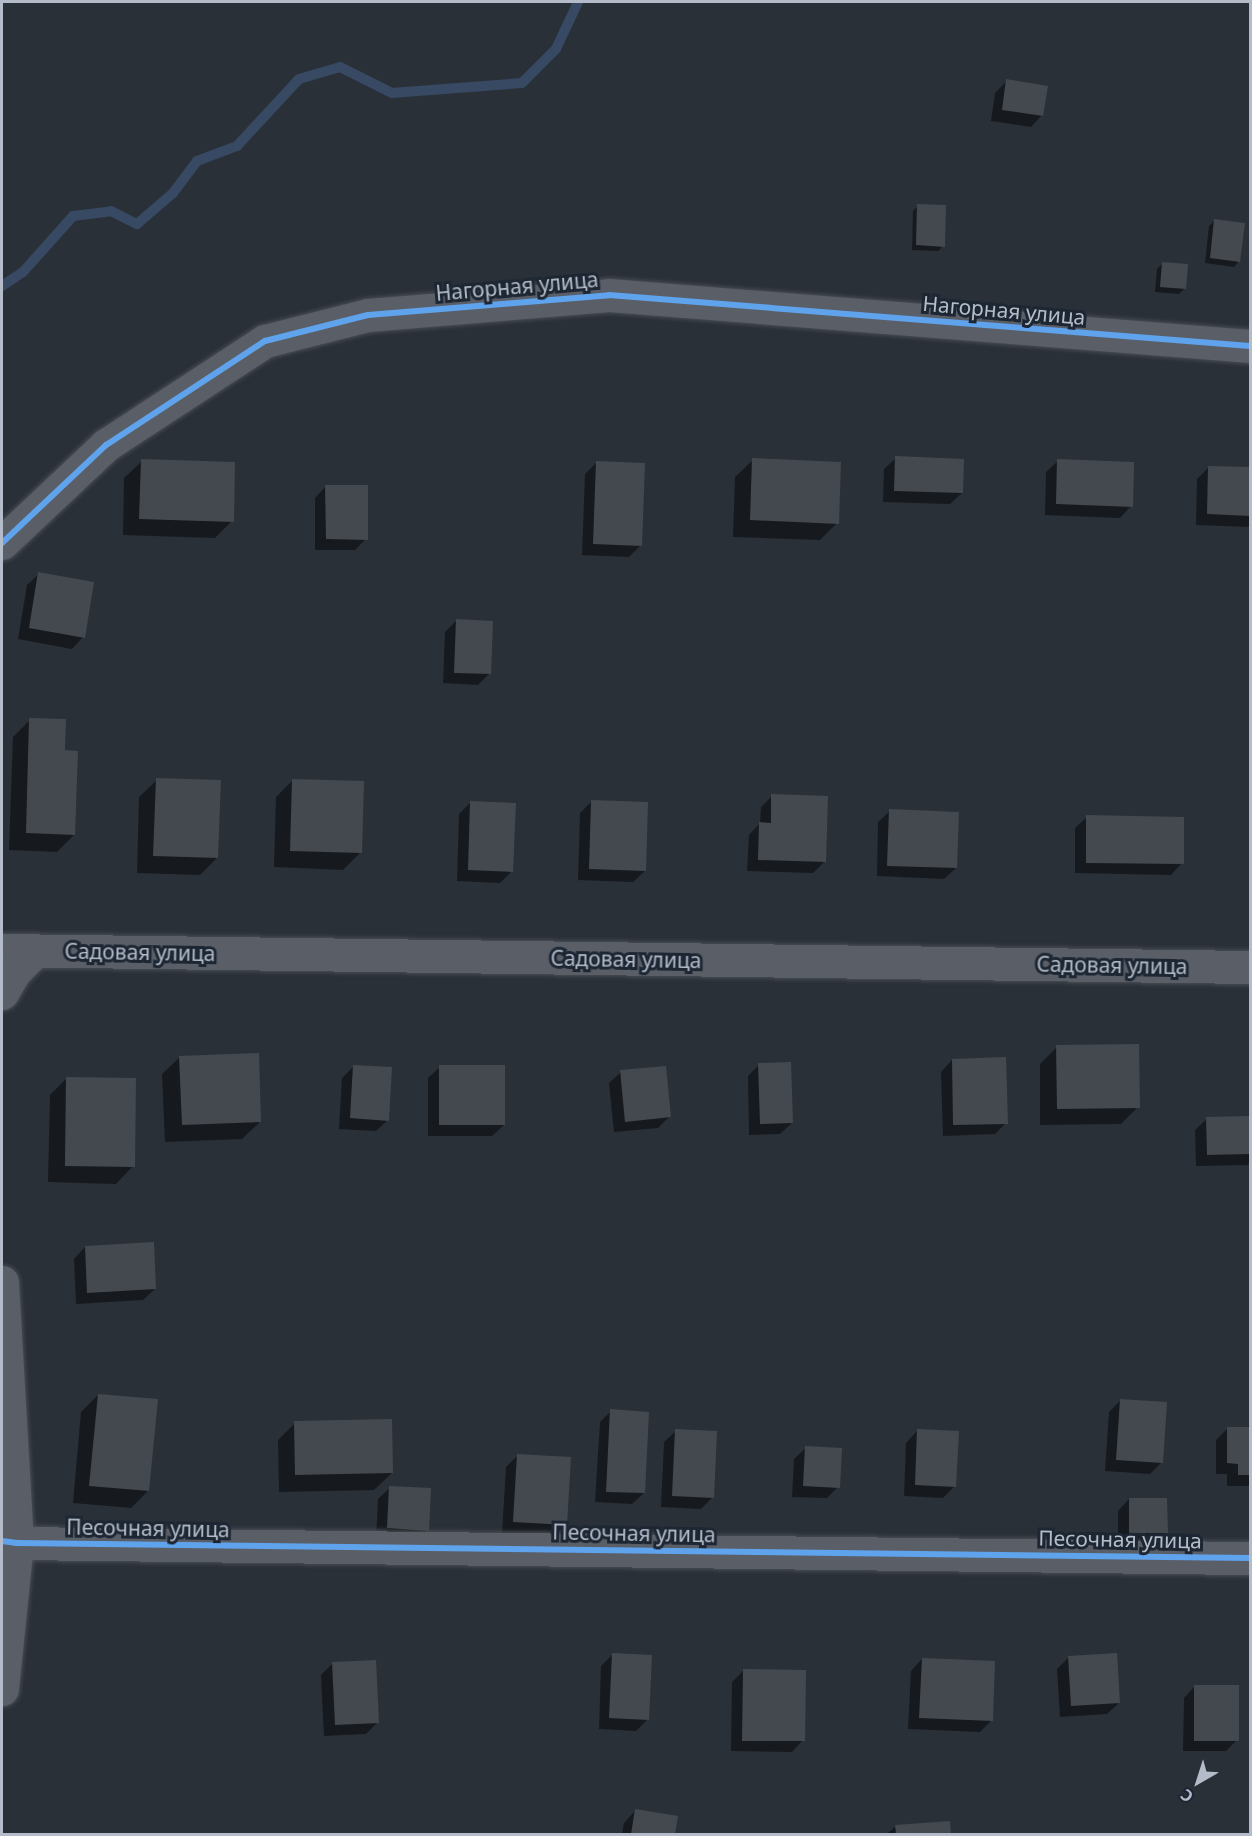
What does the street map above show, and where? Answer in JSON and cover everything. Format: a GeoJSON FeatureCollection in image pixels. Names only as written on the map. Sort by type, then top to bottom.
{"type":"FeatureCollection","features":[{"type":"Feature","properties":{"kind":"street","name":"Нагорная улица"},"geometry":{"type":"LineString","coordinates":[[2,543],[106,445],[265,341],[368,315],[609,295],[1251,346]]}},
{"type":"Feature","properties":{"kind":"street","name":"Садовая улица"},"geometry":{"type":"LineString","coordinates":[[2,950],[1251,967]]}},
{"type":"Feature","properties":{"kind":"street"},"geometry":{"type":"LineString","coordinates":[[2,993],[14,972],[35,951]]}},
{"type":"Feature","properties":{"kind":"street"},"geometry":{"type":"LineString","coordinates":[[2,1282],[9,1542],[2,1689]]}},
{"type":"Feature","properties":{"kind":"street","name":"Песочная улица"},"geometry":{"type":"LineString","coordinates":[[9,1542],[1251,1558]]}},
{"type":"Feature","properties":{"kind":"building"},"geometry":{"type":"Polygon","coordinates":[[[1006,79],[1048,86],[1043,116],[1002,110],[1006,79]]]}},
{"type":"Feature","properties":{"kind":"building"},"geometry":{"type":"Polygon","coordinates":[[[917,204],[946,205],[945,247],[916,245],[917,204]]]}},
{"type":"Feature","properties":{"kind":"building"},"geometry":{"type":"Polygon","coordinates":[[[1214,219],[1245,223],[1240,262],[1210,258],[1214,219]]]}},
{"type":"Feature","properties":{"kind":"building"},"geometry":{"type":"Polygon","coordinates":[[[1162,262],[1188,264],[1186,289],[1160,287],[1162,262]]]}},
{"type":"Feature","properties":{"kind":"building"},"geometry":{"type":"Polygon","coordinates":[[[895,456],[964,459],[963,493],[894,491],[895,456]]]}},
{"type":"Feature","properties":{"kind":"building"},"geometry":{"type":"Polygon","coordinates":[[[752,458],[841,462],[839,524],[750,520],[752,458]]]}},
{"type":"Feature","properties":{"kind":"building"},"geometry":{"type":"Polygon","coordinates":[[[141,459],[235,462],[234,522],[139,519],[141,459]]]}},
{"type":"Feature","properties":{"kind":"building"},"geometry":{"type":"Polygon","coordinates":[[[1057,459],[1134,462],[1133,507],[1056,504],[1057,459]]]}},
{"type":"Feature","properties":{"kind":"building"},"geometry":{"type":"Polygon","coordinates":[[[596,461],[645,463],[642,546],[593,544],[596,461]]]}},
{"type":"Feature","properties":{"kind":"building"},"geometry":{"type":"Polygon","coordinates":[[[1208,466],[1250,467],[1250,516],[1207,514],[1208,466]]]}},
{"type":"Feature","properties":{"kind":"building"},"geometry":{"type":"Polygon","coordinates":[[[325,485],[368,485],[368,540],[326,539],[325,485]]]}},
{"type":"Feature","properties":{"kind":"building"},"geometry":{"type":"Polygon","coordinates":[[[38,572],[94,582],[85,638],[29,628],[38,572]]]}},
{"type":"Feature","properties":{"kind":"building"},"geometry":{"type":"Polygon","coordinates":[[[456,619],[493,621],[491,674],[454,673],[456,619]]]}},
{"type":"Feature","properties":{"kind":"building"},"geometry":{"type":"Polygon","coordinates":[[[29,718],[66,719],[65,750],[78,751],[75,835],[26,833],[29,718]]]}},
{"type":"Feature","properties":{"kind":"building"},"geometry":{"type":"Polygon","coordinates":[[[156,778],[221,780],[218,858],[153,856],[156,778]]]}},
{"type":"Feature","properties":{"kind":"building"},"geometry":{"type":"Polygon","coordinates":[[[292,779],[364,781],[362,853],[290,851],[292,779]]]}},
{"type":"Feature","properties":{"kind":"building"},"geometry":{"type":"Polygon","coordinates":[[[771,794],[828,796],[826,862],[758,860],[759,822],[771,823],[771,794]]]}},
{"type":"Feature","properties":{"kind":"building"},"geometry":{"type":"Polygon","coordinates":[[[591,800],[648,802],[646,871],[589,869],[591,800]]]}},
{"type":"Feature","properties":{"kind":"building"},"geometry":{"type":"Polygon","coordinates":[[[470,801],[516,803],[513,872],[468,870],[470,801]]]}},
{"type":"Feature","properties":{"kind":"building"},"geometry":{"type":"Polygon","coordinates":[[[889,809],[959,812],[957,868],[887,866],[889,809]]]}},
{"type":"Feature","properties":{"kind":"building"},"geometry":{"type":"Polygon","coordinates":[[[1086,815],[1184,817],[1184,864],[1086,863],[1086,815]]]}},
{"type":"Feature","properties":{"kind":"building"},"geometry":{"type":"Polygon","coordinates":[[[1139,1044],[1140,1108],[1057,1109],[1056,1045],[1139,1044]]]}},
{"type":"Feature","properties":{"kind":"building"},"geometry":{"type":"Polygon","coordinates":[[[259,1053],[261,1122],[182,1125],[179,1056],[259,1053]]]}},
{"type":"Feature","properties":{"kind":"building"},"geometry":{"type":"Polygon","coordinates":[[[1006,1057],[1008,1124],[953,1125],[952,1059],[1006,1057]]]}},
{"type":"Feature","properties":{"kind":"building"},"geometry":{"type":"Polygon","coordinates":[[[791,1062],[793,1123],[760,1124],[758,1063],[791,1062]]]}},
{"type":"Feature","properties":{"kind":"building"},"geometry":{"type":"Polygon","coordinates":[[[353,1065],[392,1067],[389,1121],[350,1118],[353,1065]]]}},
{"type":"Feature","properties":{"kind":"building"},"geometry":{"type":"Polygon","coordinates":[[[439,1065],[505,1065],[505,1125],[439,1125],[439,1065]]]}},
{"type":"Feature","properties":{"kind":"building"},"geometry":{"type":"Polygon","coordinates":[[[666,1066],[671,1117],[625,1122],[620,1070],[666,1066]]]}},
{"type":"Feature","properties":{"kind":"building"},"geometry":{"type":"Polygon","coordinates":[[[66,1077],[136,1078],[135,1167],[65,1166],[66,1077]]]}},
{"type":"Feature","properties":{"kind":"building"},"geometry":{"type":"Polygon","coordinates":[[[1250,1116],[1250,1154],[1207,1155],[1206,1117],[1250,1116]]]}},
{"type":"Feature","properties":{"kind":"building"},"geometry":{"type":"Polygon","coordinates":[[[154,1242],[156,1289],[87,1293],[85,1246],[154,1242]]]}},
{"type":"Feature","properties":{"kind":"building"},"geometry":{"type":"Polygon","coordinates":[[[98,1394],[158,1399],[149,1491],[89,1486],[98,1394]]]}},
{"type":"Feature","properties":{"kind":"building"},"geometry":{"type":"Polygon","coordinates":[[[1120,1399],[1167,1402],[1163,1463],[1116,1460],[1120,1399]]]}},
{"type":"Feature","properties":{"kind":"building"},"geometry":{"type":"Polygon","coordinates":[[[610,1409],[649,1412],[645,1493],[606,1492],[610,1409]]]}},
{"type":"Feature","properties":{"kind":"building"},"geometry":{"type":"Polygon","coordinates":[[[392,1419],[393,1473],[295,1475],[294,1421],[392,1419]]]}},
{"type":"Feature","properties":{"kind":"building"},"geometry":{"type":"Polygon","coordinates":[[[1227,1427],[1250,1427],[1250,1475],[1238,1475],[1238,1464],[1227,1463],[1227,1427]]]}},
{"type":"Feature","properties":{"kind":"building"},"geometry":{"type":"Polygon","coordinates":[[[675,1429],[717,1431],[714,1498],[672,1496],[675,1429]]]}},
{"type":"Feature","properties":{"kind":"building"},"geometry":{"type":"Polygon","coordinates":[[[917,1429],[959,1431],[956,1487],[915,1485],[917,1429]]]}},
{"type":"Feature","properties":{"kind":"building"},"geometry":{"type":"Polygon","coordinates":[[[805,1446],[842,1448],[840,1488],[803,1486],[805,1446]]]}},
{"type":"Feature","properties":{"kind":"building"},"geometry":{"type":"Polygon","coordinates":[[[517,1454],[571,1457],[567,1525],[513,1522],[517,1454]]]}},
{"type":"Feature","properties":{"kind":"building"},"geometry":{"type":"Polygon","coordinates":[[[389,1486],[431,1488],[429,1531],[387,1528],[389,1486]]]}},
{"type":"Feature","properties":{"kind":"building"},"geometry":{"type":"Polygon","coordinates":[[[1129,1498],[1167,1498],[1168,1533],[1129,1533],[1129,1498]]]}},
{"type":"Feature","properties":{"kind":"building"},"geometry":{"type":"Polygon","coordinates":[[[612,1653],[652,1655],[649,1720],[609,1718],[612,1653]]]}},
{"type":"Feature","properties":{"kind":"building"},"geometry":{"type":"Polygon","coordinates":[[[1117,1653],[1120,1703],[1071,1706],[1068,1656],[1117,1653]]]}},
{"type":"Feature","properties":{"kind":"building"},"geometry":{"type":"Polygon","coordinates":[[[922,1658],[995,1661],[993,1721],[919,1718],[922,1658]]]}},
{"type":"Feature","properties":{"kind":"building"},"geometry":{"type":"Polygon","coordinates":[[[376,1660],[379,1723],[335,1725],[332,1662],[376,1660]]]}},
{"type":"Feature","properties":{"kind":"building"},"geometry":{"type":"Polygon","coordinates":[[[743,1669],[806,1670],[805,1741],[742,1741],[743,1669]]]}},
{"type":"Feature","properties":{"kind":"building"},"geometry":{"type":"Polygon","coordinates":[[[1194,1685],[1239,1685],[1239,1741],[1194,1741],[1194,1685]]]}},
{"type":"Feature","properties":{"kind":"building"},"geometry":{"type":"Polygon","coordinates":[[[635,1809],[678,1816],[675,1834],[631,1834],[635,1809]]]}},
{"type":"Feature","properties":{"kind":"building"},"geometry":{"type":"Polygon","coordinates":[[[950,1821],[951,1834],[896,1834],[895,1825],[950,1821]]]}},
{"type":"Feature","properties":{"kind":"waterway"},"geometry":{"type":"LineString","coordinates":[[2,286],[23,272],[73,216],[111,211],[137,224],[173,193],[197,161],[237,146],[299,79],[340,67],[392,93],[522,83],[556,49],[578,2]]}},
{"type":"Feature","properties":{"kind":"cycle path"},"geometry":{"type":"LineString","coordinates":[[2,543],[106,445],[265,341],[368,315],[609,295],[1250,346]]}},
{"type":"Feature","properties":{"kind":"cycle path"},"geometry":{"type":"LineString","coordinates":[[2,1541],[1250,1558]]}}]}
